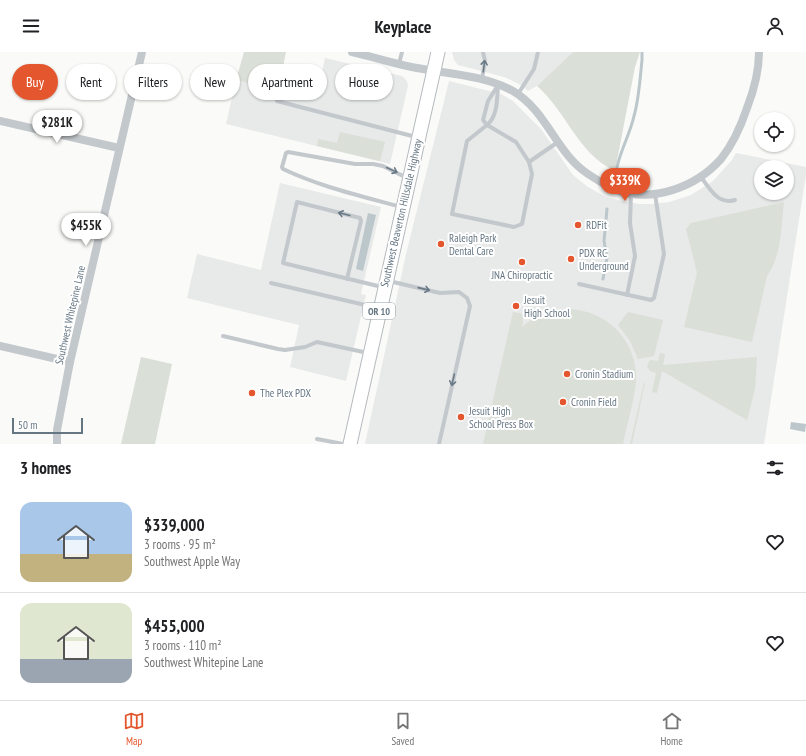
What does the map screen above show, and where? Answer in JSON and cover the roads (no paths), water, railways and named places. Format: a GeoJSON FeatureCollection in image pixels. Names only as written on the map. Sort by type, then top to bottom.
{"type":"FeatureCollection","features":[{"type":"Feature","properties":{"kind":"main road","name":"Southwest Beaverton Hillsdale Highway"},"geometry":{"type":"LineString","coordinates":[[350,444],[438,52]]}},
{"type":"Feature","properties":{"kind":"street","name":"Southwest Whitepine Lane"},"geometry":{"type":"LineString","coordinates":[[57,444],[57,430],[70,362],[142,52]]}},
{"type":"Feature","properties":{"kind":"street"},"geometry":{"type":"LineString","coordinates":[[352,52],[363,53],[399,64],[482,79],[513,91],[532,105],[570,157],[586,173],[604,185],[618,190],[631,193],[654,194],[680,188],[701,177],[722,158],[735,138],[754,90],[759,63],[758,52]]}},
{"type":"Feature","properties":{"kind":"street"},"geometry":{"type":"LineString","coordinates":[[0,121],[119,148]]}},
{"type":"Feature","properties":{"kind":"street"},"geometry":{"type":"LineString","coordinates":[[0,346],[70,362]]}},
{"type":"Feature","properties":{"kind":"lane"},"geometry":{"type":"LineString","coordinates":[[399,64],[402,52]]}},
{"type":"Feature","properties":{"kind":"lane"},"geometry":{"type":"LineString","coordinates":[[482,79],[486,61],[483,52]]}},
{"type":"Feature","properties":{"kind":"lane"},"geometry":{"type":"LineString","coordinates":[[518,95],[534,69],[538,52]]}},
{"type":"Feature","properties":{"kind":"lane"},"geometry":{"type":"LineString","coordinates":[[498,85],[488,101],[483,120],[487,125],[516,142],[529,162],[532,174],[522,224],[514,227],[452,214],[467,141],[487,125],[493,120],[496,109],[498,85]]}},
{"type":"Feature","properties":{"kind":"lane"},"geometry":{"type":"LineString","coordinates":[[277,101],[418,138]]}},
{"type":"Feature","properties":{"kind":"lane"},"geometry":{"type":"LineString","coordinates":[[529,162],[559,142]]}},
{"type":"Feature","properties":{"kind":"lane"},"geometry":{"type":"LineString","coordinates":[[403,207],[347,193],[302,178],[283,169],[282,167],[286,153],[288,152],[355,164],[373,164],[383,166],[409,179]]}},
{"type":"Feature","properties":{"kind":"lane"},"geometry":{"type":"LineString","coordinates":[[701,177],[718,198],[726,202],[736,200]]}},
{"type":"Feature","properties":{"kind":"lane"},"geometry":{"type":"LineString","coordinates":[[627,295],[635,256],[630,223],[631,193]]}},
{"type":"Feature","properties":{"kind":"lane"},"geometry":{"type":"LineString","coordinates":[[579,284],[651,300],[654,298],[664,254],[654,194]]}},
{"type":"Feature","properties":{"kind":"lane"},"geometry":{"type":"LineString","coordinates":[[347,279],[357,240],[361,221],[360,218],[297,202],[283,263],[347,279],[440,293],[459,292],[463,294],[470,303],[439,444]]}},
{"type":"Feature","properties":{"kind":"lane"},"geometry":{"type":"LineString","coordinates":[[271,283],[380,308]]}},
{"type":"Feature","properties":{"kind":"lane"},"geometry":{"type":"LineString","coordinates":[[223,336],[285,350],[305,347],[317,342],[370,353]]}},
{"type":"Feature","properties":{"kind":"lane"},"geometry":{"type":"LineString","coordinates":[[317,439],[343,444]]}},
{"type":"Feature","properties":{"kind":"waterway"},"geometry":{"type":"LineString","coordinates":[[617,167],[636,109],[642,52]]}},
{"type":"Feature","properties":{"kind":"waterway"},"geometry":{"type":"LineString","coordinates":[[603,279],[607,258],[604,241],[607,209]]}},
{"type":"Feature","properties":{"kind":"place","name":"RDFit"},"geometry":{"type":"Point","coordinates":[578,225]}},
{"type":"Feature","properties":{"kind":"place","name":"Raleigh Park Dental Care"},"geometry":{"type":"Point","coordinates":[441,244]}},
{"type":"Feature","properties":{"kind":"place","name":"PDX RC Underground"},"geometry":{"type":"Point","coordinates":[571,259]}},
{"type":"Feature","properties":{"kind":"place","name":"JNA Chiropractic"},"geometry":{"type":"Point","coordinates":[522,262]}},
{"type":"Feature","properties":{"kind":"place","name":"Jesuit High School"},"geometry":{"type":"Point","coordinates":[516,306]}},
{"type":"Feature","properties":{"kind":"place","name":"Cronin Stadium"},"geometry":{"type":"Point","coordinates":[567,374]}},
{"type":"Feature","properties":{"kind":"place","name":"The Plex PDX"},"geometry":{"type":"Point","coordinates":[252,393]}},
{"type":"Feature","properties":{"kind":"place","name":"Cronin Field"},"geometry":{"type":"Point","coordinates":[563,402]}},
{"type":"Feature","properties":{"kind":"place","name":"Jesuit High School Press Box"},"geometry":{"type":"Point","coordinates":[461,417]}}]}
